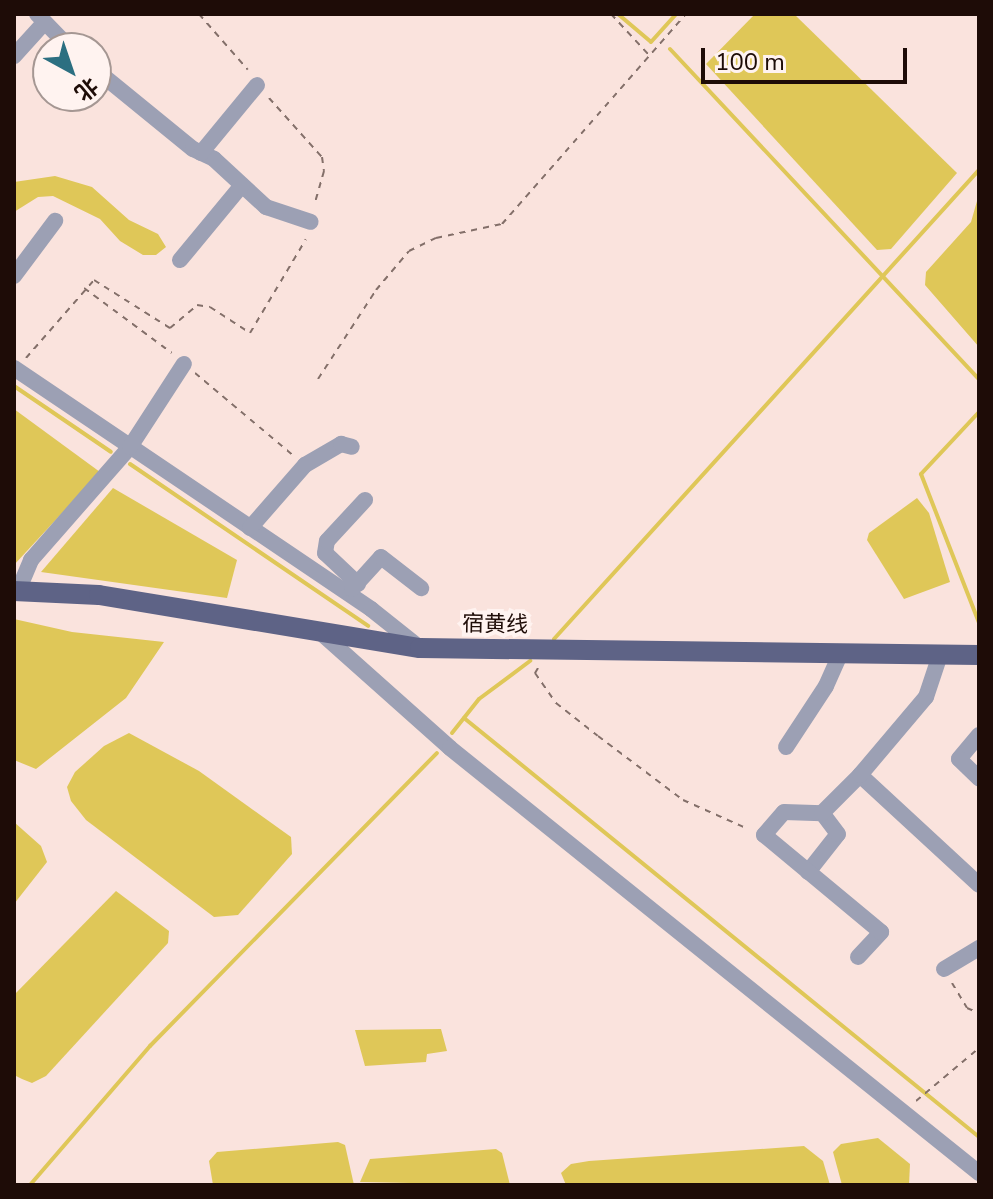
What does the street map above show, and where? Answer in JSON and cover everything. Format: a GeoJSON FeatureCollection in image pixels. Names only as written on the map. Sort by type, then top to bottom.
{"type":"FeatureCollection","features":[{"type":"Feature","properties":{"kind":"main road","name":"宿黄线"},"geometry":{"type":"LineString","coordinates":[[16,591],[99,595],[420,648],[979,655]]}},
{"type":"Feature","properties":{"kind":"street"},"geometry":{"type":"LineString","coordinates":[[14,56],[41,18]]}},
{"type":"Feature","properties":{"kind":"street"},"geometry":{"type":"LineString","coordinates":[[112,83],[266,207],[311,222]]}},
{"type":"Feature","properties":{"kind":"street"},"geometry":{"type":"LineString","coordinates":[[201,153],[257,85]]}},
{"type":"Feature","properties":{"kind":"street"},"geometry":{"type":"LineString","coordinates":[[180,260],[242,185]]}},
{"type":"Feature","properties":{"kind":"street"},"geometry":{"type":"LineString","coordinates":[[14,276],[55,221]]}},
{"type":"Feature","properties":{"kind":"street"},"geometry":{"type":"LineString","coordinates":[[16,591],[31,560],[130,447],[184,364]]}},
{"type":"Feature","properties":{"kind":"street"},"geometry":{"type":"LineString","coordinates":[[14,368],[250,528],[353,588]]}},
{"type":"Feature","properties":{"kind":"street"},"geometry":{"type":"LineString","coordinates":[[250,528],[305,465],[341,444],[352,447]]}},
{"type":"Feature","properties":{"kind":"street"},"geometry":{"type":"LineString","coordinates":[[365,500],[327,541],[325,553],[353,588],[420,648]]}},
{"type":"Feature","properties":{"kind":"street"},"geometry":{"type":"LineString","coordinates":[[353,588],[381,557],[421,588]]}},
{"type":"Feature","properties":{"kind":"street"},"geometry":{"type":"LineString","coordinates":[[320,632],[450,748],[979,1173]]}},
{"type":"Feature","properties":{"kind":"street"},"geometry":{"type":"LineString","coordinates":[[786,747],[826,686],[840,654]]}},
{"type":"Feature","properties":{"kind":"street"},"geometry":{"type":"LineString","coordinates":[[858,957],[881,932],[764,835],[784,812],[822,813],[860,775],[926,697],[940,655]]}},
{"type":"Feature","properties":{"kind":"street"},"geometry":{"type":"LineString","coordinates":[[979,735],[959,759],[979,778]]}},
{"type":"Feature","properties":{"kind":"street"},"geometry":{"type":"LineString","coordinates":[[860,775],[979,885]]}},
{"type":"Feature","properties":{"kind":"street"},"geometry":{"type":"LineString","coordinates":[[808,872],[838,834],[822,813]]}},
{"type":"Feature","properties":{"kind":"street"},"geometry":{"type":"LineString","coordinates":[[944,969],[979,948]]}},
{"type":"Feature","properties":{"kind":"path"},"geometry":{"type":"LineString","coordinates":[[611,14],[650,56]]}},
{"type":"Feature","properties":{"kind":"path"},"geometry":{"type":"LineString","coordinates":[[318,379],[376,290],[419,243],[502,224],[686,14]]}},
{"type":"Feature","properties":{"kind":"path"},"geometry":{"type":"LineString","coordinates":[[549,650],[535,673],[556,703],[683,800],[764,835]]}},
{"type":"Feature","properties":{"kind":"path"},"geometry":{"type":"LineString","coordinates":[[944,969],[967,1008],[979,1013]]}},
{"type":"Feature","properties":{"kind":"path"},"geometry":{"type":"LineString","coordinates":[[920,1097],[979,1048]]}},
{"type":"Feature","properties":{"kind":"shaded area"},"geometry":{"type":"Polygon","coordinates":[[[755,14],[794,14],[957,173],[891,249],[877,250],[706,64],[755,14]]]}},
{"type":"Feature","properties":{"kind":"shaded area"},"geometry":{"type":"Polygon","coordinates":[[[55,176],[92,187],[129,220],[158,234],[166,247],[156,255],[143,255],[120,241],[100,219],[53,196],[38,197],[14,212],[14,182],[55,176]]]}},
{"type":"Feature","properties":{"kind":"shaded area"},"geometry":{"type":"Polygon","coordinates":[[[979,194],[979,347],[925,285],[926,272],[971,222],[979,194]]]}},
{"type":"Feature","properties":{"kind":"shaded area"},"geometry":{"type":"Polygon","coordinates":[[[14,409],[100,472],[14,565],[14,409]]]}},
{"type":"Feature","properties":{"kind":"shaded area"},"geometry":{"type":"Polygon","coordinates":[[[113,488],[237,560],[227,598],[41,572],[113,488]]]}},
{"type":"Feature","properties":{"kind":"shaded area"},"geometry":{"type":"Polygon","coordinates":[[[917,498],[929,513],[950,582],[904,599],[867,540],[869,533],[917,498]]]}},
{"type":"Feature","properties":{"kind":"shaded area"},"geometry":{"type":"Polygon","coordinates":[[[14,619],[72,632],[164,642],[126,698],[36,769],[14,760],[14,619]]]}},
{"type":"Feature","properties":{"kind":"shaded area"},"geometry":{"type":"Polygon","coordinates":[[[129,733],[199,771],[291,837],[292,854],[238,915],[214,917],[86,820],[71,801],[67,787],[75,772],[104,746],[129,733]]]}},
{"type":"Feature","properties":{"kind":"shaded area"},"geometry":{"type":"Polygon","coordinates":[[[14,822],[41,846],[47,862],[14,904],[14,822]]]}},
{"type":"Feature","properties":{"kind":"shaded area"},"geometry":{"type":"Polygon","coordinates":[[[116,891],[169,931],[168,943],[46,1076],[32,1083],[14,1075],[14,995],[116,891]]]}},
{"type":"Feature","properties":{"kind":"shaded area"},"geometry":{"type":"Polygon","coordinates":[[[441,1029],[447,1051],[427,1054],[426,1062],[365,1066],[355,1030],[441,1029]]]}},
{"type":"Feature","properties":{"kind":"shaded area"},"geometry":{"type":"Polygon","coordinates":[[[878,1138],[910,1164],[909,1185],[842,1185],[833,1152],[841,1144],[878,1138]]]}},
{"type":"Feature","properties":{"kind":"shaded area"},"geometry":{"type":"Polygon","coordinates":[[[338,1142],[345,1145],[354,1185],[213,1185],[209,1161],[217,1152],[338,1142]]]}},
{"type":"Feature","properties":{"kind":"shaded area"},"geometry":{"type":"Polygon","coordinates":[[[804,1146],[823,1161],[830,1185],[566,1185],[561,1173],[571,1164],[589,1161],[804,1146]]]}},
{"type":"Feature","properties":{"kind":"shaded area"},"geometry":{"type":"Polygon","coordinates":[[[496,1149],[502,1153],[510,1185],[360,1182],[370,1159],[496,1149]]]}},
{"type":"Feature","properties":{"kind":"waterway"},"geometry":{"type":"LineString","coordinates":[[618,14],[651,42],[676,14]]}},
{"type":"Feature","properties":{"kind":"waterway"},"geometry":{"type":"LineString","coordinates":[[670,49],[979,379]]}},
{"type":"Feature","properties":{"kind":"waterway"},"geometry":{"type":"LineString","coordinates":[[554,639],[979,170]]}},
{"type":"Feature","properties":{"kind":"waterway"},"geometry":{"type":"LineString","coordinates":[[14,386],[111,452]]}},
{"type":"Feature","properties":{"kind":"waterway"},"geometry":{"type":"LineString","coordinates":[[979,412],[921,474],[979,623]]}},
{"type":"Feature","properties":{"kind":"waterway"},"geometry":{"type":"LineString","coordinates":[[130,464],[368,626]]}},
{"type":"Feature","properties":{"kind":"waterway"},"geometry":{"type":"LineString","coordinates":[[452,733],[479,699],[530,661]]}},
{"type":"Feature","properties":{"kind":"waterway"},"geometry":{"type":"LineString","coordinates":[[464,718],[979,1137]]}},
{"type":"Feature","properties":{"kind":"waterway"},"geometry":{"type":"LineString","coordinates":[[30,1185],[150,1046],[437,753]]}}]}
